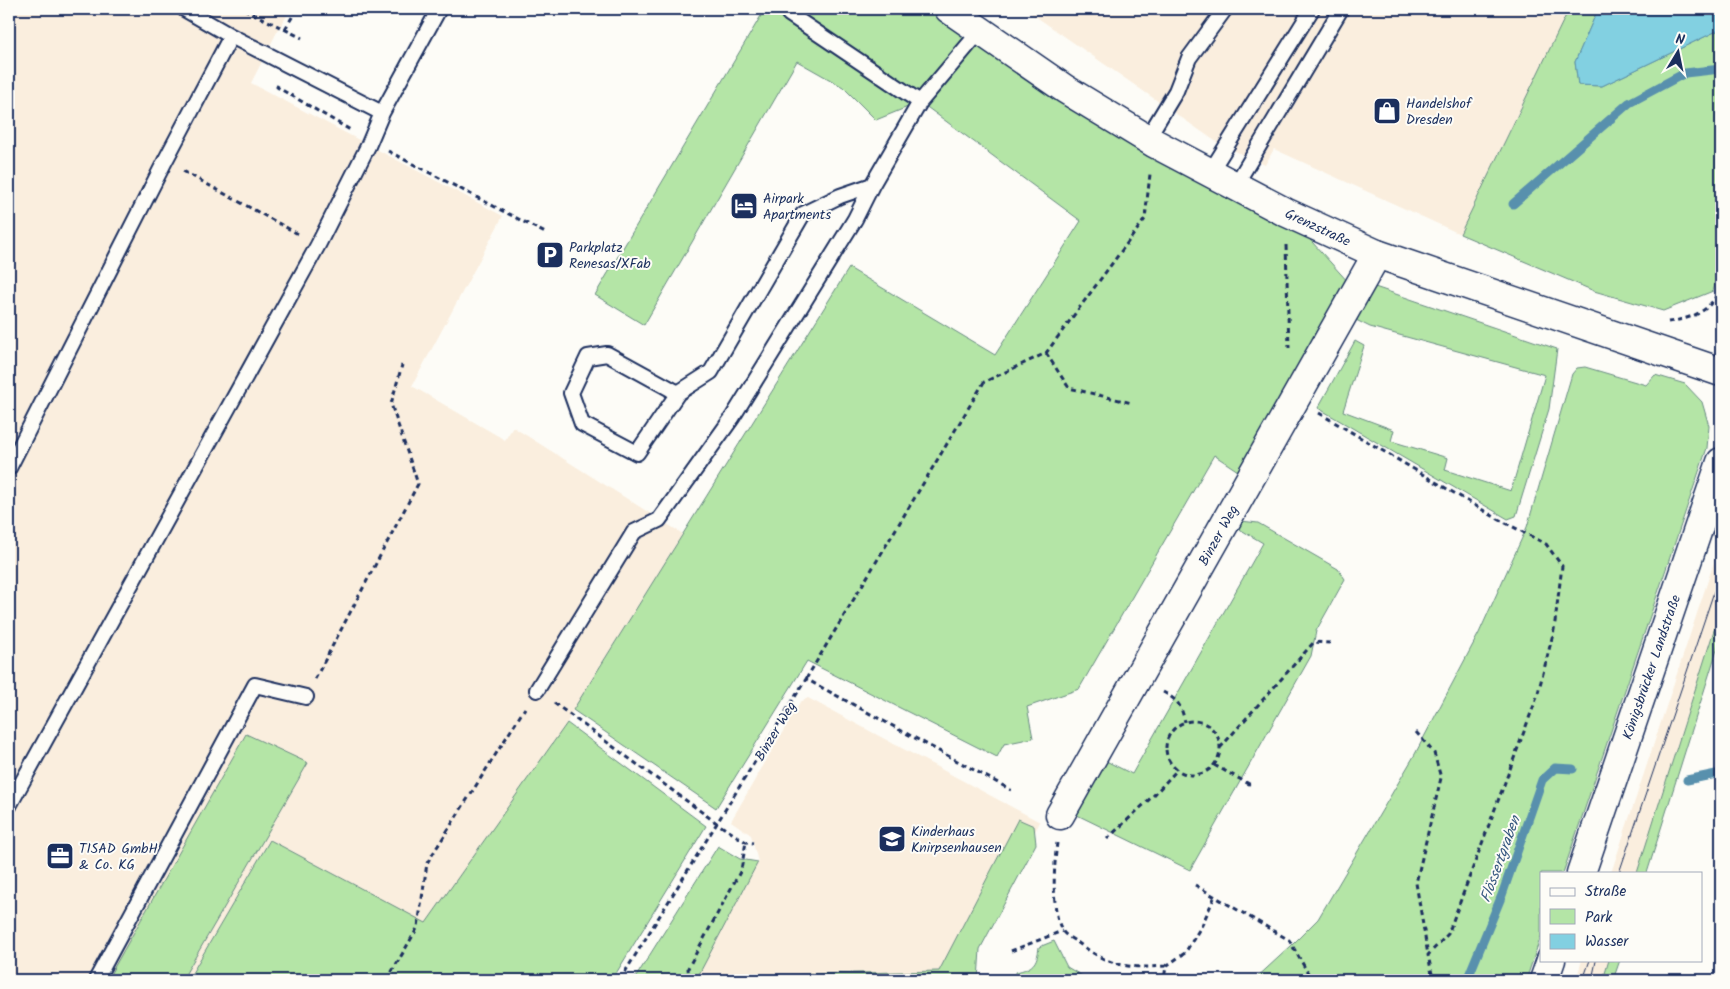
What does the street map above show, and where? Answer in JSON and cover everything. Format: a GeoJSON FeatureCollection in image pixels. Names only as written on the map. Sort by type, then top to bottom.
{"type":"FeatureCollection","features":[{"type":"Feature","properties":{"kind":"main road","name":"Grenzstraße"},"geometry":{"type":"LineString","coordinates":[[956,11],[980,31],[1064,89],[1209,174],[1285,212],[1377,254],[1718,371]]}},
{"type":"Feature","properties":{"kind":"main road","name":"Binzer Weg"},"geometry":{"type":"LineString","coordinates":[[1060,815],[1377,254]]}},
{"type":"Feature","properties":{"kind":"main road","name":"Königsbrücker Landstraße"},"geometry":{"type":"LineString","coordinates":[[1581,872],[1719,473]]}},
{"type":"Feature","properties":{"kind":"main road"},"geometry":{"type":"LineString","coordinates":[[1544,980],[1550,962]]}},
{"type":"Feature","properties":{"kind":"lane"},"geometry":{"type":"LineString","coordinates":[[184,9],[231,36],[382,113]]}},
{"type":"Feature","properties":{"kind":"lane"},"geometry":{"type":"LineString","coordinates":[[9,806],[318,245],[382,113],[439,9]]}},
{"type":"Feature","properties":{"kind":"lane"},"geometry":{"type":"LineString","coordinates":[[1150,141],[1176,91],[1189,58],[1225,9]]}},
{"type":"Feature","properties":{"kind":"lane"},"geometry":{"type":"LineString","coordinates":[[1209,174],[1312,9]]}},
{"type":"Feature","properties":{"kind":"lane"},"geometry":{"type":"LineString","coordinates":[[1235,186],[1341,9]]}},
{"type":"Feature","properties":{"kind":"lane"},"geometry":{"type":"LineString","coordinates":[[789,14],[920,102]]}},
{"type":"Feature","properties":{"kind":"lane"},"geometry":{"type":"LineString","coordinates":[[537,690],[634,532],[659,520],[732,418],[855,219],[872,185],[920,102],[980,31]]}},
{"type":"Feature","properties":{"kind":"lane"},"geometry":{"type":"LineString","coordinates":[[9,468],[165,161],[231,36]]}},
{"type":"Feature","properties":{"kind":"lane"},"geometry":{"type":"LineString","coordinates":[[678,393],[608,354],[588,357],[571,393],[582,424],[636,454],[678,393],[712,372],[803,214],[840,196],[872,185]]}},
{"type":"Feature","properties":{"kind":"lane"},"geometry":{"type":"LineString","coordinates":[[96,980],[255,685],[306,697]]}},
{"type":"Feature","properties":{"kind":"path"},"geometry":{"type":"LineString","coordinates":[[244,9],[302,38]]}},
{"type":"Feature","properties":{"kind":"path"},"geometry":{"type":"LineString","coordinates":[[285,29],[297,9]]}},
{"type":"Feature","properties":{"kind":"path"},"geometry":{"type":"LineString","coordinates":[[287,65],[277,87],[369,141],[547,234]]}},
{"type":"Feature","properties":{"kind":"path"},"geometry":{"type":"LineString","coordinates":[[1132,403],[1069,388],[1046,352],[1146,218],[1150,141]]}},
{"type":"Feature","properties":{"kind":"path"},"geometry":{"type":"LineString","coordinates":[[165,161],[318,245]]}},
{"type":"Feature","properties":{"kind":"path"},"geometry":{"type":"LineString","coordinates":[[1285,212],[1289,356]]}},
{"type":"Feature","properties":{"kind":"path"},"geometry":{"type":"LineString","coordinates":[[1666,323],[1689,318],[1705,310],[1717,296],[1721,286]]}},
{"type":"Feature","properties":{"kind":"path"},"geometry":{"type":"LineString","coordinates":[[1717,296],[1718,371]]}},
{"type":"Feature","properties":{"kind":"path","name":"Binzer Weg"},"geometry":{"type":"LineString","coordinates":[[620,980],[718,824],[984,382],[1046,352]]}},
{"type":"Feature","properties":{"kind":"path"},"geometry":{"type":"LineString","coordinates":[[306,697],[418,484],[391,404],[402,365]]}},
{"type":"Feature","properties":{"kind":"path"},"geometry":{"type":"LineString","coordinates":[[1295,398],[1498,519],[1546,544],[1562,566],[1554,630],[1537,697],[1448,934],[1428,955]]}},
{"type":"Feature","properties":{"kind":"path"},"geometry":{"type":"LineString","coordinates":[[1220,748],[1215,732],[1209,726],[1202,722],[1185,722],[1177,725],[1170,732],[1165,748],[1170,765],[1177,770],[1192,776],[1208,771],[1214,765],[1220,748],[1314,642],[1331,644]]}},
{"type":"Feature","properties":{"kind":"path"},"geometry":{"type":"LineString","coordinates":[[806,679],[1011,790]]}},
{"type":"Feature","properties":{"kind":"path"},"geometry":{"type":"LineString","coordinates":[[387,980],[418,927],[427,863],[537,690],[718,824],[746,842],[753,843]]}},
{"type":"Feature","properties":{"kind":"path"},"geometry":{"type":"LineString","coordinates":[[1175,698],[1183,712],[1185,722]]}},
{"type":"Feature","properties":{"kind":"path"},"geometry":{"type":"LineString","coordinates":[[1416,732],[1434,753],[1441,778],[1416,883],[1432,974],[1425,980]]}},
{"type":"Feature","properties":{"kind":"path"},"geometry":{"type":"LineString","coordinates":[[1214,765],[1251,786]]}},
{"type":"Feature","properties":{"kind":"path"},"geometry":{"type":"LineString","coordinates":[[1107,839],[1153,796],[1177,770]]}},
{"type":"Feature","properties":{"kind":"path"},"geometry":{"type":"LineString","coordinates":[[1060,815],[1054,860],[1054,903],[1062,931],[1090,952],[1113,963],[1140,968],[1166,966],[1185,953],[1202,925],[1214,898]]}},
{"type":"Feature","properties":{"kind":"path"},"geometry":{"type":"LineString","coordinates":[[689,980],[688,968],[741,870],[746,842]]}},
{"type":"Feature","properties":{"kind":"path"},"geometry":{"type":"LineString","coordinates":[[1195,885],[1214,898],[1289,940],[1312,980]]}},
{"type":"Feature","properties":{"kind":"path"},"geometry":{"type":"LineString","coordinates":[[1011,951],[1062,931]]}},
{"type":"Feature","properties":{"kind":"path"},"geometry":{"type":"LineString","coordinates":[[1164,980],[1166,966]]}},
{"type":"Feature","properties":{"kind":"shaded area"},"geometry":{"type":"Polygon","coordinates":[[[9,9],[291,9],[251,83],[503,216],[412,386],[505,440],[513,427],[683,534],[573,710],[567,723],[426,924],[270,840],[188,980],[9,980],[9,9]]]}},
{"type":"Feature","properties":{"kind":"shaded area"},"geometry":{"type":"Polygon","coordinates":[[[1025,9],[1569,9],[1460,234],[1274,149],[1265,165],[1218,143],[1025,9]]]}},
{"type":"Feature","properties":{"kind":"shaded area"},"geometry":{"type":"Polygon","coordinates":[[[1721,541],[1721,608],[1637,872],[1611,872],[1721,541]]]}},
{"type":"Feature","properties":{"kind":"shaded area","name":"Kinderhaus Knirpsenhausen"},"geometry":{"type":"Polygon","coordinates":[[[808,698],[1040,822],[959,980],[700,980],[696,978],[758,862],[751,835],[731,821],[800,702],[808,698]]]}},
{"type":"Feature","properties":{"kind":"shaded area"},"geometry":{"type":"Polygon","coordinates":[[[1581,962],[1608,962],[1603,980],[1576,980],[1581,962]]]}},
{"type":"Feature","properties":{"kind":"green space"},"geometry":{"type":"Polygon","coordinates":[[[765,9],[949,9],[1285,212],[1349,283],[1238,471],[1214,455],[1079,689],[1027,707],[1033,738],[1004,744],[997,757],[807,661],[716,808],[573,710],[849,268],[995,355],[1081,221],[920,102],[876,120],[843,87],[797,61],[644,325],[595,295],[765,9]]]}},
{"type":"Feature","properties":{"kind":"green space"},"geometry":{"type":"Polygon","coordinates":[[[1569,9],[1598,9],[1575,62],[1578,85],[1602,86],[1721,29],[1721,267],[1713,291],[1663,311],[1594,291],[1460,234],[1569,9]]]}},
{"type":"Feature","properties":{"kind":"green space"},"geometry":{"type":"Polygon","coordinates":[[[1372,286],[1557,349],[1549,409],[1516,516],[1508,519],[1318,408],[1355,341],[1364,346],[1343,411],[1394,430],[1391,441],[1448,458],[1445,470],[1511,491],[1545,375],[1370,327],[1356,320],[1372,286]]]}},
{"type":"Feature","properties":{"kind":"green space"},"geometry":{"type":"Polygon","coordinates":[[[1585,367],[1646,385],[1655,375],[1685,384],[1702,402],[1709,426],[1707,448],[1563,872],[1540,872],[1540,939],[1526,980],[1254,980],[1318,919],[1414,756],[1479,633],[1527,527],[1572,374],[1577,368],[1585,367]]]}},
{"type":"Feature","properties":{"kind":"green space"},"geometry":{"type":"Polygon","coordinates":[[[1241,521],[1258,523],[1338,569],[1345,579],[1316,631],[1311,656],[1190,870],[1075,814],[1104,760],[1132,774],[1263,543],[1236,527],[1241,521]]]}},
{"type":"Feature","properties":{"kind":"green space"},"geometry":{"type":"Polygon","coordinates":[[[1721,608],[1721,637],[1647,872],[1637,872],[1721,608]]]}},
{"type":"Feature","properties":{"kind":"green space"},"geometry":{"type":"Polygon","coordinates":[[[567,723],[706,826],[612,980],[188,980],[270,840],[426,923],[567,723]]]}},
{"type":"Feature","properties":{"kind":"green space"},"geometry":{"type":"Polygon","coordinates":[[[246,734],[308,763],[182,980],[107,980],[246,734]]]}},
{"type":"Feature","properties":{"kind":"green space"},"geometry":{"type":"Polygon","coordinates":[[[1018,819],[1034,826],[1036,844],[980,949],[978,980],[705,980],[699,977],[939,971],[1018,819]]]}},
{"type":"Feature","properties":{"kind":"green space"},"geometry":{"type":"Polygon","coordinates":[[[718,846],[740,859],[758,862],[697,978],[700,980],[634,980],[718,846]]]}},
{"type":"Feature","properties":{"kind":"green space"},"geometry":{"type":"Polygon","coordinates":[[[1054,941],[1067,967],[1089,980],[1016,980],[1016,972],[1026,969],[1033,964],[1037,958],[1039,947],[1054,941]]]}},
{"type":"Feature","properties":{"kind":"green space"},"geometry":{"type":"Polygon","coordinates":[[[1608,962],[1619,962],[1613,980],[1603,980],[1608,962]]]}},
{"type":"Feature","properties":{"kind":"water"},"geometry":{"type":"Polygon","coordinates":[[[1598,9],[1721,9],[1721,29],[1602,86],[1578,85],[1575,62],[1598,9]]]}},
{"type":"Feature","properties":{"kind":"waterway"},"geometry":{"type":"LineString","coordinates":[[1513,204],[1629,103],[1685,73],[1721,69]]}},
{"type":"Feature","properties":{"kind":"waterway","name":"Flössertgraben"},"geometry":{"type":"LineString","coordinates":[[1467,980],[1502,895],[1542,780],[1555,768],[1573,769]]}},
{"type":"Feature","properties":{"kind":"waterway","name":"Flössertgraben"},"geometry":{"type":"LineString","coordinates":[[1687,780],[1721,773]]}},
{"type":"Feature","properties":{"kind":"tram line"},"geometry":{"type":"LineString","coordinates":[[1619,872],[1721,571]]}},
{"type":"Feature","properties":{"kind":"tram line"},"geometry":{"type":"LineString","coordinates":[[1583,980],[1589,962]]}},
{"type":"Feature","properties":{"kind":"tram line"},"geometry":{"type":"LineString","coordinates":[[1592,980],[1596,962]]}},
{"type":"Feature","properties":{"kind":"place","name":"Handelshof Dresden"},"geometry":{"type":"Point","coordinates":[1387,111]}},
{"type":"Feature","properties":{"kind":"place","name":"Airpark Apartments"},"geometry":{"type":"Point","coordinates":[744,206]}},
{"type":"Feature","properties":{"kind":"place","name":"Parkplatz Renesas/XFab"},"geometry":{"type":"Point","coordinates":[550,255]}},
{"type":"Feature","properties":{"kind":"place","name":"Kinderhaus Knirpsenhausen"},"geometry":{"type":"Point","coordinates":[892,839]}},
{"type":"Feature","properties":{"kind":"place","name":"TISAD GmbH & Co. KG"},"geometry":{"type":"Point","coordinates":[60,856]}}]}
